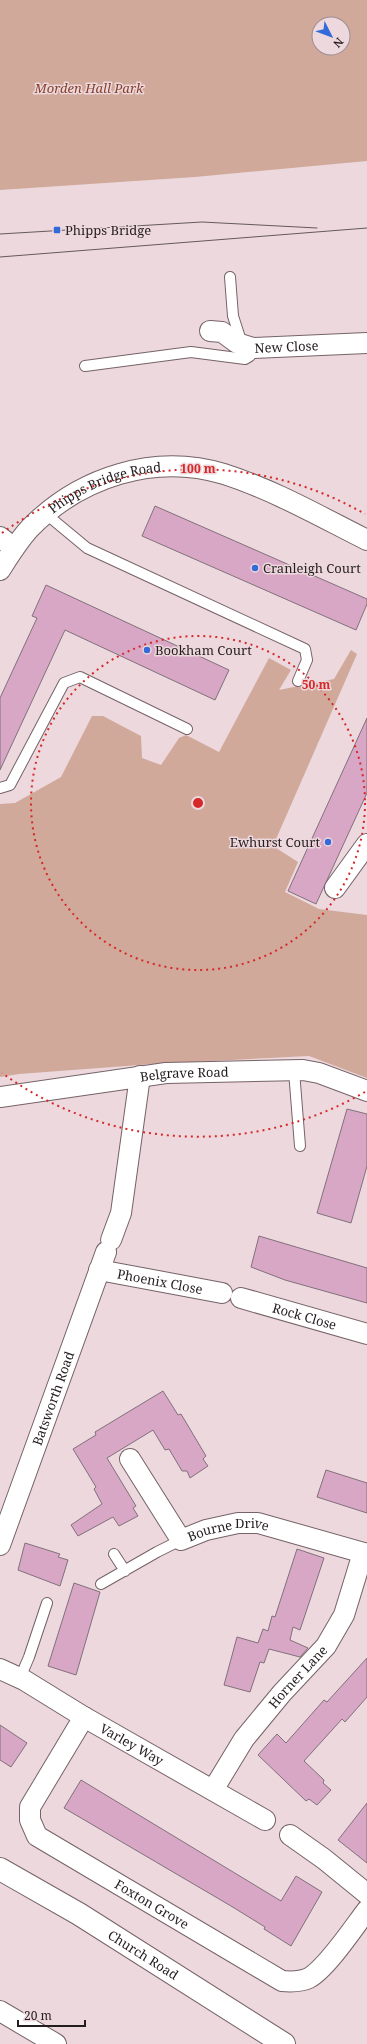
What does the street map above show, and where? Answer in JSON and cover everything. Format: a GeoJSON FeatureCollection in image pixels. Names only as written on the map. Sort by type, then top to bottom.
{"type":"FeatureCollection","features":[{"type":"Feature","properties":{"kind":"street","name":"New Close"},"geometry":{"type":"LineString","coordinates":[[210,331],[222,332],[247,346],[367,343]]}},
{"type":"Feature","properties":{"kind":"street","name":"Phipps Bridge Road"},"geometry":{"type":"LineString","coordinates":[[0,570],[7,542],[30,529],[69,496],[101,479],[136,469],[169,466],[196,468],[224,474],[280,497],[367,540]]}},
{"type":"Feature","properties":{"kind":"street"},"geometry":{"type":"LineString","coordinates":[[334,888],[367,844]]}},
{"type":"Feature","properties":{"kind":"street","name":"Belgrave Road"},"geometry":{"type":"LineString","coordinates":[[0,1097],[166,1073],[303,1070],[319,1073],[367,1091]]}},
{"type":"Feature","properties":{"kind":"street","name":"Batsworth Road"},"geometry":{"type":"LineString","coordinates":[[0,1545],[121,1213],[140,1076]]}},
{"type":"Feature","properties":{"kind":"street","name":"Phoenix Close"},"geometry":{"type":"LineString","coordinates":[[99,1270],[222,1293]]}},
{"type":"Feature","properties":{"kind":"street","name":"Rock Close"},"geometry":{"type":"LineString","coordinates":[[241,1298],[367,1334]]}},
{"type":"Feature","properties":{"kind":"street","name":"Bourne Drive"},"geometry":{"type":"LineString","coordinates":[[130,1459],[182,1540],[206,1530],[238,1523],[258,1523],[365,1553]]}},
{"type":"Feature","properties":{"kind":"street","name":"Horner Lane"},"geometry":{"type":"LineString","coordinates":[[212,1790],[244,1739],[282,1693],[326,1646],[344,1615],[365,1553]]}},
{"type":"Feature","properties":{"kind":"street","name":"Varley Way"},"geometry":{"type":"LineString","coordinates":[[0,1669],[20,1678],[265,1820]]}},
{"type":"Feature","properties":{"kind":"street","name":"Foxton Grove"},"geometry":{"type":"LineString","coordinates":[[84,1716],[30,1807],[30,1820],[37,1836],[282,1981],[298,1982],[310,1977],[323,1966],[367,1910]]}},
{"type":"Feature","properties":{"kind":"street"},"geometry":{"type":"LineString","coordinates":[[290,1835],[324,1859],[367,1894]]}},
{"type":"Feature","properties":{"kind":"street","name":"Church Road"},"geometry":{"type":"LineString","coordinates":[[0,1869],[79,1914],[284,2044]]}},
{"type":"Feature","properties":{"kind":"street"},"geometry":{"type":"LineString","coordinates":[[0,2011],[56,2044]]}},
{"type":"Feature","properties":{"kind":"lane"},"geometry":{"type":"LineString","coordinates":[[85,366],[191,352],[245,359],[250,356],[233,316],[230,277]]}},
{"type":"Feature","properties":{"kind":"lane"},"geometry":{"type":"LineString","coordinates":[[46,514],[87,548],[305,649],[307,660],[298,681]]}},
{"type":"Feature","properties":{"kind":"lane"},"geometry":{"type":"LineString","coordinates":[[0,788],[10,785],[64,683],[80,677],[187,729]]}},
{"type":"Feature","properties":{"kind":"lane"},"geometry":{"type":"LineString","coordinates":[[294,1071],[300,1146]]}},
{"type":"Feature","properties":{"kind":"lane"},"geometry":{"type":"LineString","coordinates":[[101,1584],[156,1552],[182,1540]]}},
{"type":"Feature","properties":{"kind":"lane"},"geometry":{"type":"LineString","coordinates":[[114,1554],[125,1571]]}},
{"type":"Feature","properties":{"kind":"lane"},"geometry":{"type":"LineString","coordinates":[[20,1678],[29,1657],[47,1603]]}},
{"type":"Feature","properties":{"kind":"green space","name":"Morden Hall Park"},"geometry":{"type":"Polygon","coordinates":[[[0,0],[367,0],[367,161],[195,177],[0,190],[0,0]]]}},
{"type":"Feature","properties":{"kind":"green space"},"geometry":{"type":"Polygon","coordinates":[[[351,650],[357,654],[273,846],[298,862],[285,892],[319,909],[367,915],[367,1078],[309,1056],[153,1064],[19,1074],[0,1077],[0,804],[15,803],[61,777],[92,716],[103,716],[141,736],[142,758],[161,765],[179,738],[186,735],[219,752],[269,658],[291,670],[279,690],[334,679],[351,650]]]}},
{"type":"Feature","properties":{"kind":"building","name":"Cranleigh Court"},"geometry":{"type":"Polygon","coordinates":[[[155,506],[367,599],[367,604],[356,630],[142,536],[155,506]]]}},
{"type":"Feature","properties":{"kind":"building","name":"Bookham Court"},"geometry":{"type":"Polygon","coordinates":[[[46,585],[229,670],[215,700],[65,630],[0,770],[0,698],[37,618],[32,616],[46,585]]]}},
{"type":"Feature","properties":{"kind":"building","name":"Ewhurst Court"},"geometry":{"type":"Polygon","coordinates":[[[367,718],[367,793],[316,904],[288,891],[367,718]]]}},
{"type":"Feature","properties":{"kind":"building"},"geometry":{"type":"Polygon","coordinates":[[[347,1109],[367,1114],[367,1166],[351,1223],[317,1213],[347,1109]]]}},
{"type":"Feature","properties":{"kind":"building"},"geometry":{"type":"Polygon","coordinates":[[[259,1236],[367,1268],[367,1303],[285,1280],[251,1267],[259,1236]]]}},
{"type":"Feature","properties":{"kind":"building"},"geometry":{"type":"Polygon","coordinates":[[[163,1391],[178,1415],[181,1414],[206,1456],[203,1459],[208,1466],[190,1478],[187,1471],[182,1471],[169,1449],[165,1450],[153,1430],[107,1458],[136,1506],[133,1508],[138,1516],[119,1526],[113,1517],[78,1536],[71,1525],[102,1504],[94,1489],[96,1487],[73,1449],[96,1435],[95,1432],[163,1391]]]}},
{"type":"Feature","properties":{"kind":"building"},"geometry":{"type":"Polygon","coordinates":[[[326,1470],[367,1483],[367,1513],[317,1497],[326,1470]]]}},
{"type":"Feature","properties":{"kind":"building"},"geometry":{"type":"Polygon","coordinates":[[[25,1543],[60,1554],[58,1557],[68,1560],[60,1586],[18,1570],[25,1543]]]}},
{"type":"Feature","properties":{"kind":"building"},"geometry":{"type":"Polygon","coordinates":[[[297,1549],[324,1558],[300,1630],[293,1627],[290,1640],[308,1648],[300,1657],[269,1649],[264,1663],[260,1662],[250,1692],[224,1685],[237,1637],[258,1643],[263,1629],[268,1631],[272,1616],[275,1617],[297,1549]]]}},
{"type":"Feature","properties":{"kind":"building"},"geometry":{"type":"Polygon","coordinates":[[[74,1583],[100,1592],[76,1675],[48,1666],[74,1583]]]}},
{"type":"Feature","properties":{"kind":"building"},"geometry":{"type":"Polygon","coordinates":[[[367,1658],[367,1697],[345,1722],[342,1719],[304,1761],[324,1780],[323,1783],[331,1790],[317,1805],[309,1799],[306,1801],[258,1755],[277,1734],[286,1743],[324,1700],[327,1702],[367,1658]]]}},
{"type":"Feature","properties":{"kind":"building"},"geometry":{"type":"Polygon","coordinates":[[[0,1725],[27,1743],[11,1767],[0,1760],[0,1725]]]}},
{"type":"Feature","properties":{"kind":"building"},"geometry":{"type":"Polygon","coordinates":[[[81,1780],[281,1901],[296,1876],[322,1892],[291,1946],[264,1929],[265,1927],[231,1906],[64,1808],[81,1780]]]}},
{"type":"Feature","properties":{"kind":"building"},"geometry":{"type":"Polygon","coordinates":[[[367,1803],[367,1863],[338,1840],[367,1803]]]}},
{"type":"Feature","properties":{"kind":"tram line"},"geometry":{"type":"LineString","coordinates":[[0,234],[202,222],[317,228]]}},
{"type":"Feature","properties":{"kind":"tram line"},"geometry":{"type":"LineString","coordinates":[[0,257],[367,228]]}},
{"type":"Feature","properties":{"kind":"place","name":"Phipps Bridge"},"geometry":{"type":"Point","coordinates":[57,230]}},
{"type":"Feature","properties":{"kind":"place","name":"Cranleigh Court"},"geometry":{"type":"Point","coordinates":[255,568]}},
{"type":"Feature","properties":{"kind":"place","name":"Bookham Court"},"geometry":{"type":"Point","coordinates":[147,650]}},
{"type":"Feature","properties":{"kind":"place","name":"Ewhurst Court"},"geometry":{"type":"Point","coordinates":[328,842]}}]}
